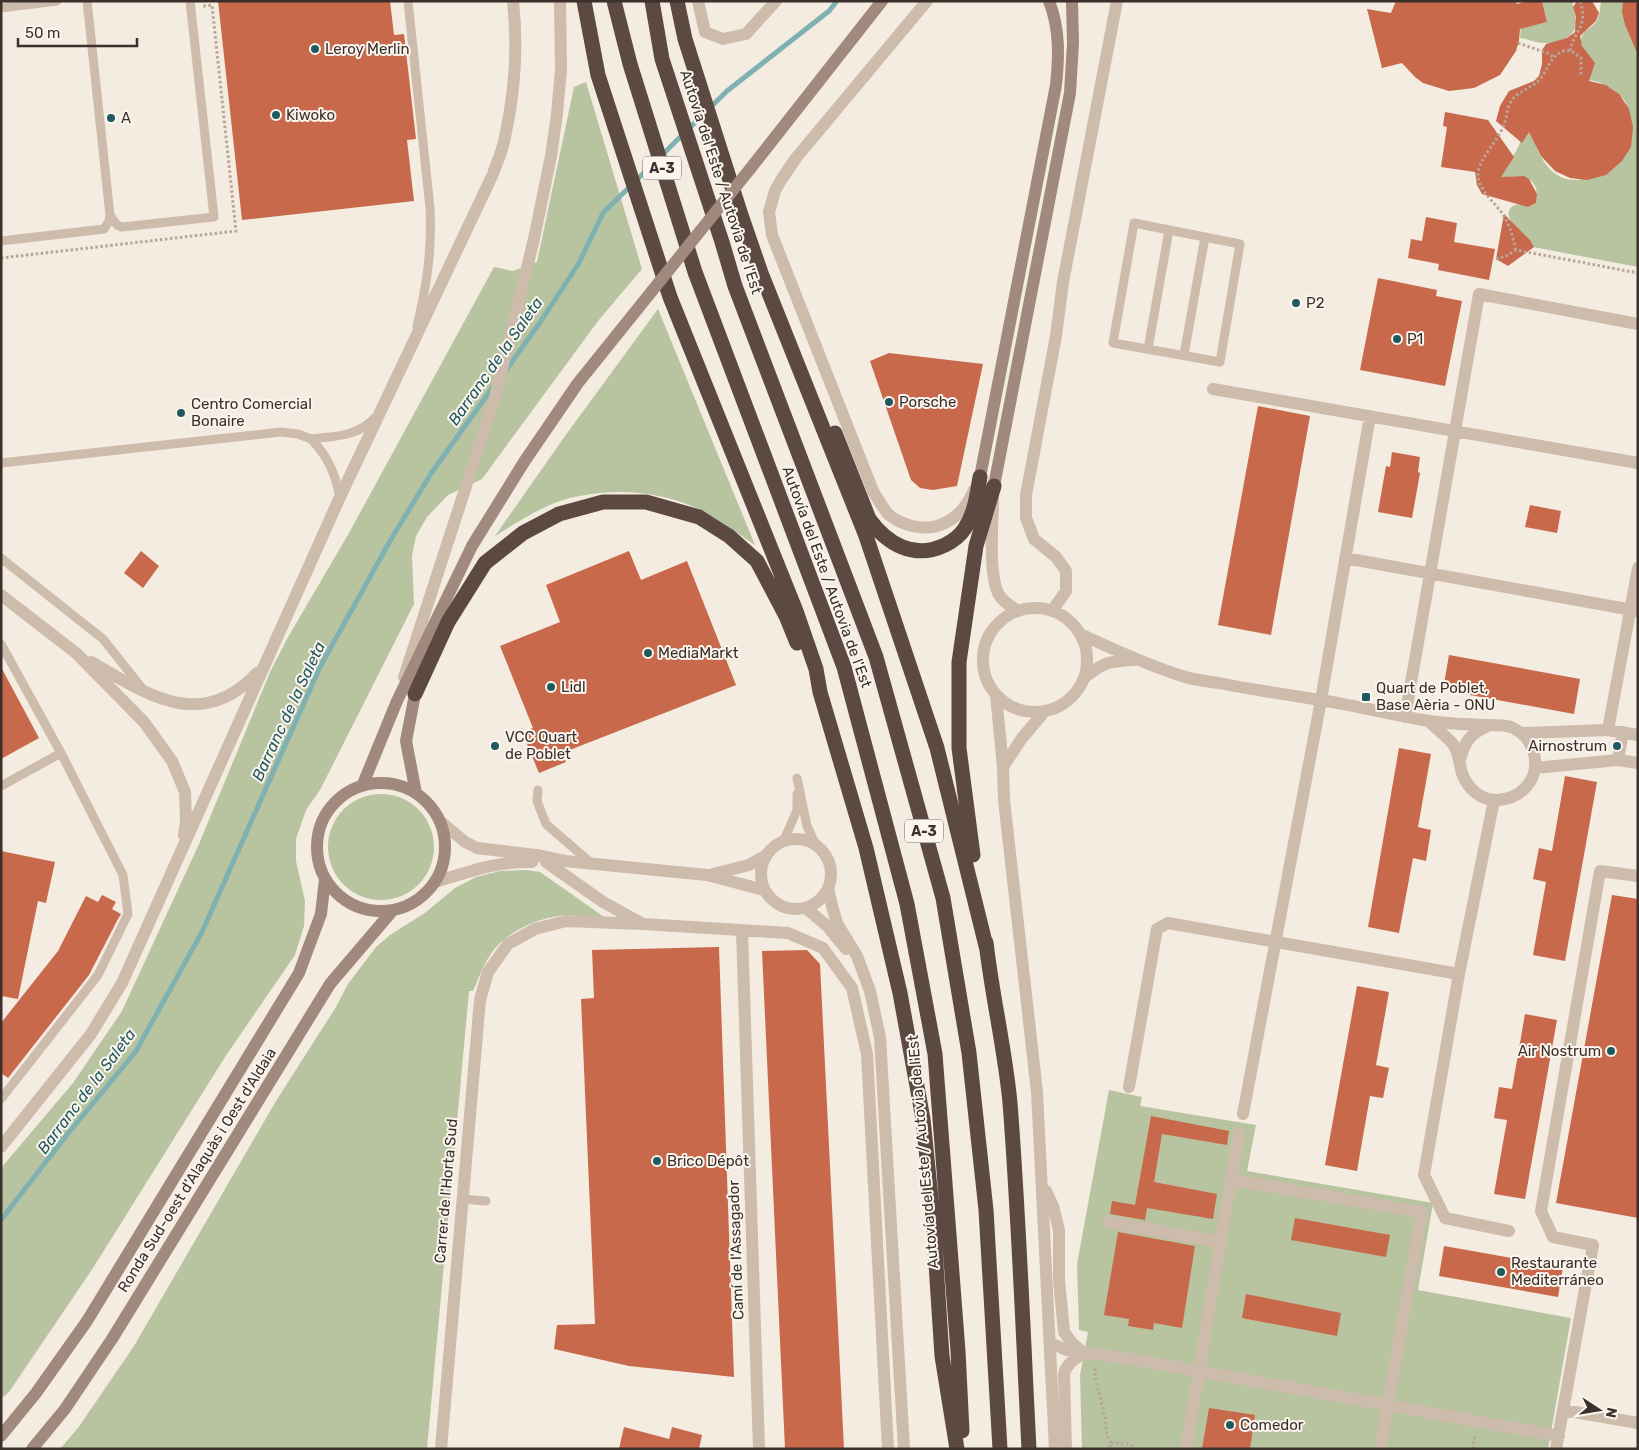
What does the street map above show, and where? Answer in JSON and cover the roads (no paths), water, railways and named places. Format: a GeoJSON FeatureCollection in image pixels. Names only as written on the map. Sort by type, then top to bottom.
{"type":"FeatureCollection","features":[{"type":"Feature","properties":{"kind":"highway"},"geometry":{"type":"LineString","coordinates":[[584,1],[598,75],[670,296],[796,611],[816,669],[820,692],[866,848],[900,992],[923,1119],[933,1218],[942,1356],[957,1449]]}},
{"type":"Feature","properties":{"kind":"highway","name":"Autovía del Este / Autovia de l'Est"},"geometry":{"type":"LineString","coordinates":[[614,1],[630,64],[695,272],[844,667],[907,904],[935,1054],[958,1351],[962,1449]]}},
{"type":"Feature","properties":{"kind":"highway","name":"Autovía del Este / Autovia de l'Est"},"geometry":{"type":"LineString","coordinates":[[652,1],[662,59],[735,286],[876,657],[943,898],[970,1053],[986,1210],[1000,1449]]}},
{"type":"Feature","properties":{"kind":"highway"},"geometry":{"type":"LineString","coordinates":[[677,1],[685,39],[740,215],[791,350],[866,536],[931,730],[987,950]]}},
{"type":"Feature","properties":{"kind":"highway"},"geometry":{"type":"LineString","coordinates":[[791,350],[810,374],[870,519],[878,531],[887,538],[907,550],[920,552],[934,550],[956,540],[971,517],[980,477]]}},
{"type":"Feature","properties":{"kind":"highway"},"geometry":{"type":"LineString","coordinates":[[994,486],[976,546],[959,662],[959,748],[970,836],[1000,1024],[1010,1102],[1030,1449]]}},
{"type":"Feature","properties":{"kind":"highway"},"geometry":{"type":"LineString","coordinates":[[415,694],[448,622],[485,563],[523,533],[559,514],[603,502],[646,502],[699,517],[729,536],[757,561],[786,616],[808,672],[820,692]]}},
{"type":"Feature","properties":{"kind":"main road"},"geometry":{"type":"LineString","coordinates":[[363,784],[397,701],[472,546],[524,462],[578,383],[750,170],[882,1]]}},
{"type":"Feature","properties":{"kind":"main road"},"geometry":{"type":"LineString","coordinates":[[980,477],[1056,85],[1058,40],[1054,15],[1049,1]]}},
{"type":"Feature","properties":{"kind":"main road"},"geometry":{"type":"LineString","coordinates":[[994,486],[1070,93],[1073,43],[1072,1]]}},
{"type":"Feature","properties":{"kind":"main road"},"geometry":{"type":"LineString","coordinates":[[416,793],[406,740],[427,640]]}},
{"type":"Feature","properties":{"kind":"main road"},"geometry":{"type":"LineString","coordinates":[[382,782],[400,785],[416,793],[430,806],[440,821],[445,842],[443,863],[435,882],[424,895],[410,905],[393,910],[374,912],[354,906],[337,895],[325,880],[318,861],[316,842],[321,822],[331,806],[346,793],[363,784],[382,782]]}},
{"type":"Feature","properties":{"kind":"main road","name":"Ronda Sud-oest d'Alaquàs i Oest d'Aldaia"},"geometry":{"type":"LineString","coordinates":[[1,1436],[36,1393],[87,1321],[299,973],[321,914],[325,880]]}},
{"type":"Feature","properties":{"kind":"main road","name":"Ronda Sud-oest d'Alaquàs i Oest d'Aldaia"},"geometry":{"type":"LineString","coordinates":[[32,1449],[65,1409],[112,1339],[330,984],[393,910]]}},
{"type":"Feature","properties":{"kind":"street"},"geometry":{"type":"LineString","coordinates":[[1,1147],[92,1034],[122,983],[340,497],[493,174],[505,139],[516,65],[516,28],[513,1]]}},
{"type":"Feature","properties":{"kind":"street"},"geometry":{"type":"LineString","coordinates":[[397,701],[495,397],[534,239],[551,156],[557,114],[561,69],[560,1]]}},
{"type":"Feature","properties":{"kind":"street"},"geometry":{"type":"LineString","coordinates":[[698,1],[705,32],[723,39],[746,34],[776,1]]}},
{"type":"Feature","properties":{"kind":"street"},"geometry":{"type":"LineString","coordinates":[[927,1],[796,158],[775,191],[770,204],[768,219],[775,244],[873,491],[880,504],[890,515],[902,523],[915,527],[929,528],[942,525],[953,519],[962,510],[970,499],[980,477]]}},
{"type":"Feature","properties":{"kind":"street"},"geometry":{"type":"LineString","coordinates":[[1052,611],[1066,591],[1066,571],[1056,557],[1034,539],[1026,518],[1026,495],[1056,336],[1063,282],[1117,1]]}},
{"type":"Feature","properties":{"kind":"street"},"geometry":{"type":"LineString","coordinates":[[1406,717],[1478,294],[1638,324]]}},
{"type":"Feature","properties":{"kind":"street"},"geometry":{"type":"LineString","coordinates":[[1213,389],[1638,463]]}},
{"type":"Feature","properties":{"kind":"street"},"geometry":{"type":"LineString","coordinates":[[1243,1114],[1321,700],[1370,416]]}},
{"type":"Feature","properties":{"kind":"street"},"geometry":{"type":"LineString","coordinates":[[994,486],[992,557],[994,577],[998,593],[1007,604],[1018,611]]}},
{"type":"Feature","properties":{"kind":"street"},"geometry":{"type":"LineString","coordinates":[[1345,558],[1634,610]]}},
{"type":"Feature","properties":{"kind":"street"},"geometry":{"type":"LineString","coordinates":[[1608,730],[1634,610],[1638,568]]}},
{"type":"Feature","properties":{"kind":"street"},"geometry":{"type":"LineString","coordinates":[[1,595],[76,653],[146,694],[170,702],[201,704],[217,700],[245,686],[258,673],[269,654]]}},
{"type":"Feature","properties":{"kind":"street"},"geometry":{"type":"LineString","coordinates":[[1034,608],[1052,611],[1072,624],[1080,634],[1086,648],[1087,663],[1084,678],[1075,693],[1062,705],[1045,712],[1018,710],[1006,704],[996,695],[987,680],[983,664],[985,647],[992,631],[1003,619],[1018,611],[1034,608]]}},
{"type":"Feature","properties":{"kind":"street"},"geometry":{"type":"LineString","coordinates":[[1080,634],[1139,660],[1182,676],[1428,721],[1501,724],[1512,727],[1522,733],[1530,743],[1535,755],[1535,768],[1532,779],[1525,789],[1516,796],[1505,800],[1483,797],[1473,791],[1466,782],[1454,745],[1428,721]]}},
{"type":"Feature","properties":{"kind":"street"},"geometry":{"type":"LineString","coordinates":[[76,653],[144,722],[172,761],[185,792],[186,820],[180,857]]}},
{"type":"Feature","properties":{"kind":"street"},"geometry":{"type":"LineString","coordinates":[[1084,678],[1098,667],[1110,661],[1139,660]]}},
{"type":"Feature","properties":{"kind":"street"},"geometry":{"type":"LineString","coordinates":[[996,695],[1004,767],[1004,800],[1037,1092],[1055,1449]]}},
{"type":"Feature","properties":{"kind":"street"},"geometry":{"type":"LineString","coordinates":[[1004,767],[1022,738],[1045,712]]}},
{"type":"Feature","properties":{"kind":"street"},"geometry":{"type":"LineString","coordinates":[[1460,760],[1463,748],[1469,737],[1490,725]]}},
{"type":"Feature","properties":{"kind":"street"},"geometry":{"type":"LineString","coordinates":[[1522,733],[1608,730],[1638,735]]}},
{"type":"Feature","properties":{"kind":"street"},"geometry":{"type":"LineString","coordinates":[[1618,760],[1623,732]]}},
{"type":"Feature","properties":{"kind":"street"},"geometry":{"type":"LineString","coordinates":[[1535,768],[1618,760],[1638,763]]}},
{"type":"Feature","properties":{"kind":"street"},"geometry":{"type":"LineString","coordinates":[[1494,800],[1459,974],[1424,1175],[1445,1218],[1509,1231]]}},
{"type":"Feature","properties":{"kind":"street"},"geometry":{"type":"LineString","coordinates":[[440,821],[465,842],[477,848],[490,851],[536,855],[591,864],[707,875],[764,890]]}},
{"type":"Feature","properties":{"kind":"street"},"geometry":{"type":"LineString","coordinates":[[795,838],[806,840],[816,845],[825,853],[830,864],[831,876],[828,888],[823,897],[806,908],[782,907],[772,900],[764,890],[761,879],[761,867],[765,856],[773,846],[784,840],[795,838]]}},
{"type":"Feature","properties":{"kind":"street"},"geometry":{"type":"LineString","coordinates":[[707,875],[748,865],[765,856]]}},
{"type":"Feature","properties":{"kind":"street"},"geometry":{"type":"LineString","coordinates":[[435,882],[493,865],[512,862],[565,861]]}},
{"type":"Feature","properties":{"kind":"street"},"geometry":{"type":"LineString","coordinates":[[546,862],[603,902],[643,924],[788,933],[823,948],[852,988],[867,1054],[888,1449]]}},
{"type":"Feature","properties":{"kind":"street"},"geometry":{"type":"LineString","coordinates":[[1050,1343],[1067,1350],[1137,1360],[1388,1405],[1557,1442],[1593,1245],[1552,1237],[1541,1211],[1600,871],[1638,876]]}},
{"type":"Feature","properties":{"kind":"street"},"geometry":{"type":"LineString","coordinates":[[828,888],[837,923],[857,956],[870,991],[880,1037],[904,1449]]}},
{"type":"Feature","properties":{"kind":"street"},"geometry":{"type":"LineString","coordinates":[[806,908],[827,926],[845,948],[870,991]]}},
{"type":"Feature","properties":{"kind":"street","name":"Carrer de l'Horta Sud"},"geometry":{"type":"LineString","coordinates":[[441,1449],[480,1000],[488,972],[508,944],[535,929],[566,922],[643,924]]}},
{"type":"Feature","properties":{"kind":"street"},"geometry":{"type":"LineString","coordinates":[[1129,1087],[1157,929],[1168,923],[1459,974]]}},
{"type":"Feature","properties":{"kind":"street","name":"Camí de l'Assagador"},"geometry":{"type":"LineString","coordinates":[[742,931],[759,1449]]}},
{"type":"Feature","properties":{"kind":"street"},"geometry":{"type":"LineString","coordinates":[[1186,1449],[1239,1132]]}},
{"type":"Feature","properties":{"kind":"street"},"geometry":{"type":"LineString","coordinates":[[1231,1180],[1422,1212],[1380,1449]]}},
{"type":"Feature","properties":{"kind":"street"},"geometry":{"type":"LineString","coordinates":[[1042,1181],[1059,1230],[1059,1280],[1064,1332],[1072,1343],[1090,1354]]}},
{"type":"Feature","properties":{"kind":"street"},"geometry":{"type":"LineString","coordinates":[[1108,1222],[1221,1242]]}},
{"type":"Feature","properties":{"kind":"street"},"geometry":{"type":"LineString","coordinates":[[1066,1449],[1064,1374],[1071,1361],[1090,1354]]}},
{"type":"Feature","properties":{"kind":"street"},"geometry":{"type":"LineString","coordinates":[[1563,1410],[1638,1422]]}},
{"type":"Feature","properties":{"kind":"lane"},"geometry":{"type":"LineString","coordinates":[[1,8],[57,1]]}},
{"type":"Feature","properties":{"kind":"lane"},"geometry":{"type":"LineString","coordinates":[[1,241],[104,229],[109,221],[110,215],[87,1]]}},
{"type":"Feature","properties":{"kind":"lane"},"geometry":{"type":"LineString","coordinates":[[110,215],[117,225],[122,227],[214,217],[190,1]]}},
{"type":"Feature","properties":{"kind":"lane"},"geometry":{"type":"LineString","coordinates":[[408,1],[431,233],[429,270],[423,303],[410,349]]}},
{"type":"Feature","properties":{"kind":"lane"},"geometry":{"type":"LineString","coordinates":[[1134,223],[1205,237],[1240,244],[1220,362],[1113,343],[1134,223]]}},
{"type":"Feature","properties":{"kind":"lane"},"geometry":{"type":"LineString","coordinates":[[1148,349],[1169,230]]}},
{"type":"Feature","properties":{"kind":"lane"},"geometry":{"type":"LineString","coordinates":[[1184,355],[1205,237]]}},
{"type":"Feature","properties":{"kind":"lane"},"geometry":{"type":"LineString","coordinates":[[311,439],[356,432],[366,427],[380,412]]}},
{"type":"Feature","properties":{"kind":"lane"},"geometry":{"type":"LineString","coordinates":[[1,463],[281,432],[298,434],[311,439],[322,450],[330,463],[340,497]]}},
{"type":"Feature","properties":{"kind":"lane"},"geometry":{"type":"LineString","coordinates":[[1,558],[103,639],[146,694]]}},
{"type":"Feature","properties":{"kind":"lane"},"geometry":{"type":"LineString","coordinates":[[1,644],[61,753],[123,875],[128,914],[98,975],[1,1100]]}},
{"type":"Feature","properties":{"kind":"lane"},"geometry":{"type":"LineString","coordinates":[[1,786],[61,753]]}},
{"type":"Feature","properties":{"kind":"lane"},"geometry":{"type":"LineString","coordinates":[[784,840],[797,810],[798,778],[807,826],[816,845]]}},
{"type":"Feature","properties":{"kind":"lane"},"geometry":{"type":"LineString","coordinates":[[538,790],[537,801],[546,824],[591,864]]}},
{"type":"Feature","properties":{"kind":"lane"},"geometry":{"type":"LineString","coordinates":[[462,1198],[486,1201]]}},
{"type":"Feature","properties":{"kind":"waterway"},"geometry":{"type":"LineString","coordinates":[[506,370],[579,263],[603,213],[727,91],[829,11],[837,1]]}},
{"type":"Feature","properties":{"kind":"waterway","name":"Barranc de la Saleta"},"geometry":{"type":"LineString","coordinates":[[1,1220],[62,1141],[136,1051],[202,932],[320,667],[390,541],[432,472],[493,387]]}},
{"type":"Feature","properties":{"kind":"place","name":"Leroy Merlin"},"geometry":{"type":"Point","coordinates":[315,49]}},
{"type":"Feature","properties":{"kind":"place","name":"Kiwoko"},"geometry":{"type":"Point","coordinates":[276,115]}},
{"type":"Feature","properties":{"kind":"place","name":"A"},"geometry":{"type":"Point","coordinates":[111,118]}},
{"type":"Feature","properties":{"kind":"place","name":"P2"},"geometry":{"type":"Point","coordinates":[1296,303]}},
{"type":"Feature","properties":{"kind":"place","name":"P1"},"geometry":{"type":"Point","coordinates":[1397,339]}},
{"type":"Feature","properties":{"kind":"place","name":"Porsche"},"geometry":{"type":"Point","coordinates":[889,402]}},
{"type":"Feature","properties":{"kind":"place","name":"Centro Comercial Bonaire"},"geometry":{"type":"Point","coordinates":[181,413]}},
{"type":"Feature","properties":{"kind":"place","name":"MediaMarkt"},"geometry":{"type":"Point","coordinates":[648,653]}},
{"type":"Feature","properties":{"kind":"place","name":"Lidl"},"geometry":{"type":"Point","coordinates":[551,687]}},
{"type":"Feature","properties":{"kind":"place","name":"Quart de Poblet, Base Aèria - ONU"},"geometry":{"type":"Point","coordinates":[1366,697]}},
{"type":"Feature","properties":{"kind":"place","name":"VCC Quart de Poblet"},"geometry":{"type":"Point","coordinates":[495,746]}},
{"type":"Feature","properties":{"kind":"place","name":"Airnostrum"},"geometry":{"type":"Point","coordinates":[1617,746]}},
{"type":"Feature","properties":{"kind":"place","name":"Air Nostrum"},"geometry":{"type":"Point","coordinates":[1611,1051]}},
{"type":"Feature","properties":{"kind":"place","name":"Brico Dépôt"},"geometry":{"type":"Point","coordinates":[657,1161]}},
{"type":"Feature","properties":{"kind":"place","name":"Restaurante Mediterráneo"},"geometry":{"type":"Point","coordinates":[1501,1272]}},
{"type":"Feature","properties":{"kind":"place","name":"Comedor"},"geometry":{"type":"Point","coordinates":[1230,1425]}}]}
